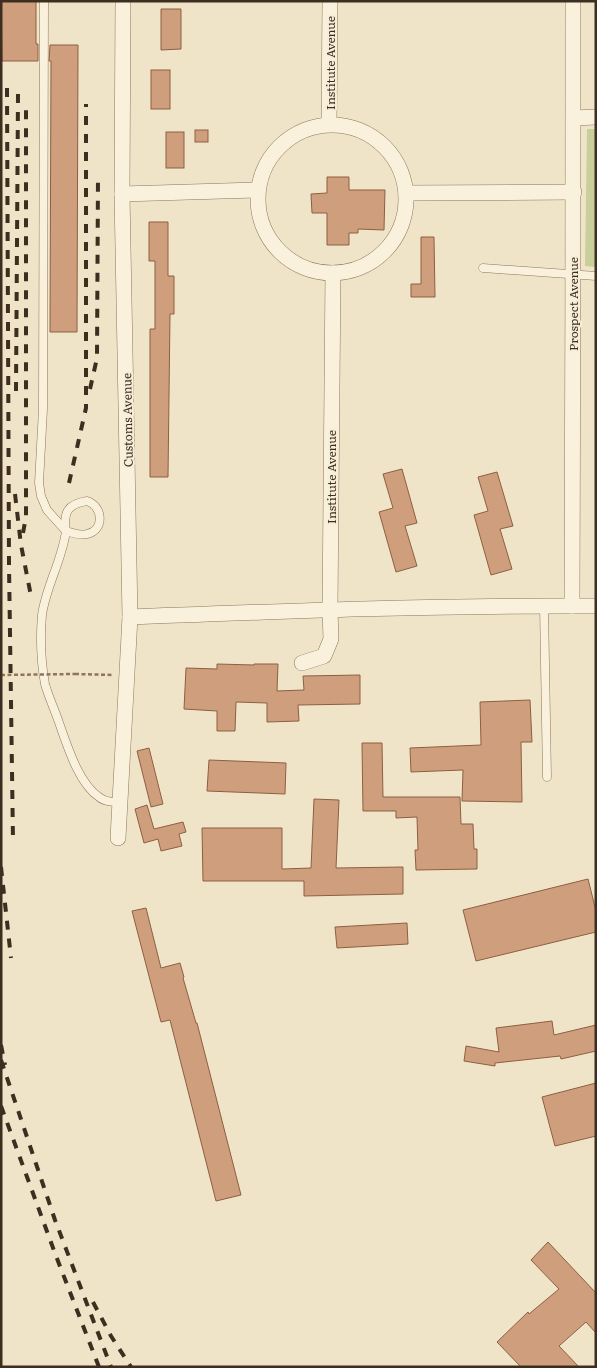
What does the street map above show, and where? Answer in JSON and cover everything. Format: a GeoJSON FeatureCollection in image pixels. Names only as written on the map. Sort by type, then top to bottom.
{"type":"FeatureCollection","features":[{"type":"Feature","properties":{"kind":"street","name":"Customs Avenue"},"geometry":{"type":"LineString","coordinates":[[118,838],[130,617],[122,194],[123,1]]}},
{"type":"Feature","properties":{"kind":"street","name":"Institute Avenue"},"geometry":{"type":"LineString","coordinates":[[329,124],[330,1]]}},
{"type":"Feature","properties":{"kind":"street","name":"Prospect Avenue"},"geometry":{"type":"LineString","coordinates":[[572,606],[573,1]]}},
{"type":"Feature","properties":{"kind":"street"},"geometry":{"type":"LineString","coordinates":[[574,118],[596,117]]}},
{"type":"Feature","properties":{"kind":"street"},"geometry":{"type":"LineString","coordinates":[[329,124],[357,128],[382,143],[399,166],[406,193],[404,217],[394,240],[378,258],[356,269],[333,273],[308,269],[286,257],[269,239],[260,216],[258,190],[263,170],[274,152],[290,137],[309,128],[329,124]]}},
{"type":"Feature","properties":{"kind":"street"},"geometry":{"type":"LineString","coordinates":[[122,194],[258,190]]}},
{"type":"Feature","properties":{"kind":"street"},"geometry":{"type":"LineString","coordinates":[[406,193],[574,192]]}},
{"type":"Feature","properties":{"kind":"street","name":"Institute Avenue"},"geometry":{"type":"LineString","coordinates":[[302,663],[324,656],[331,638],[333,273]]}},
{"type":"Feature","properties":{"kind":"street"},"geometry":{"type":"LineString","coordinates":[[130,617],[330,610],[596,606]]}},
{"type":"Feature","properties":{"kind":"lane"},"geometry":{"type":"LineString","coordinates":[[44,1],[41,496],[47,510],[66,531],[88,534],[97,527],[100,520],[100,513],[92,502],[87,501],[73,505],[68,509],[65,516],[66,531],[62,553],[48,590],[42,615],[41,642],[46,685],[76,768],[90,790],[99,797],[106,801],[120,802]]}},
{"type":"Feature","properties":{"kind":"lane"},"geometry":{"type":"LineString","coordinates":[[483,268],[596,276]]}},
{"type":"Feature","properties":{"kind":"lane"},"geometry":{"type":"LineString","coordinates":[[544,606],[547,778]]}},
{"type":"Feature","properties":{"kind":"path"},"geometry":{"type":"LineString","coordinates":[[1,675],[127,675]]}},
{"type":"Feature","properties":{"kind":"green space"},"geometry":{"type":"Polygon","coordinates":[[[587,129],[596,129],[596,267],[585,266],[587,129]]]}},
{"type":"Feature","properties":{"kind":"building"},"geometry":{"type":"Polygon","coordinates":[[[1,1],[36,1],[38,61],[2,61],[1,1]]]}},
{"type":"Feature","properties":{"kind":"building"},"geometry":{"type":"Polygon","coordinates":[[[161,9],[181,9],[181,49],[161,50],[161,9]]]}},
{"type":"Feature","properties":{"kind":"building"},"geometry":{"type":"Polygon","coordinates":[[[50,45],[78,45],[77,332],[50,332],[50,45]]]}},
{"type":"Feature","properties":{"kind":"building"},"geometry":{"type":"Polygon","coordinates":[[[151,70],[170,70],[170,109],[151,109],[151,70]]]}},
{"type":"Feature","properties":{"kind":"building"},"geometry":{"type":"Polygon","coordinates":[[[195,130],[208,130],[208,142],[195,142],[195,130]]]}},
{"type":"Feature","properties":{"kind":"building"},"geometry":{"type":"Polygon","coordinates":[[[166,132],[184,132],[184,168],[166,168],[166,132]]]}},
{"type":"Feature","properties":{"kind":"building"},"geometry":{"type":"Polygon","coordinates":[[[327,177],[349,177],[349,190],[385,190],[384,230],[358,229],[358,233],[349,233],[349,245],[327,245],[327,213],[312,213],[311,194],[327,193],[327,177]]]}},
{"type":"Feature","properties":{"kind":"building"},"geometry":{"type":"Polygon","coordinates":[[[149,222],[168,222],[168,276],[174,276],[174,314],[170,314],[168,477],[150,477],[150,329],[155,329],[155,261],[149,261],[149,222]]]}},
{"type":"Feature","properties":{"kind":"building"},"geometry":{"type":"Polygon","coordinates":[[[421,237],[434,237],[435,297],[411,297],[411,284],[421,284],[421,237]]]}},
{"type":"Feature","properties":{"kind":"building"},"geometry":{"type":"Polygon","coordinates":[[[402,469],[417,523],[405,526],[417,566],[396,572],[379,512],[393,508],[383,474],[402,469]]]}},
{"type":"Feature","properties":{"kind":"building"},"geometry":{"type":"Polygon","coordinates":[[[497,472],[513,526],[500,529],[512,569],[491,575],[474,515],[488,511],[478,477],[497,472]]]}},
{"type":"Feature","properties":{"kind":"building"},"geometry":{"type":"Polygon","coordinates":[[[217,664],[278,664],[277,691],[304,690],[303,676],[360,675],[360,704],[298,705],[299,721],[267,722],[267,703],[236,702],[235,731],[217,731],[217,711],[184,709],[186,668],[217,669],[217,664]]]}},
{"type":"Feature","properties":{"kind":"building"},"geometry":{"type":"Polygon","coordinates":[[[530,700],[532,742],[521,742],[522,802],[462,801],[463,770],[411,772],[410,748],[481,745],[480,702],[530,700]]]}},
{"type":"Feature","properties":{"kind":"building"},"geometry":{"type":"Polygon","coordinates":[[[362,743],[382,743],[383,797],[460,797],[461,824],[473,824],[474,849],[477,849],[477,869],[416,870],[415,850],[418,850],[417,817],[396,818],[396,811],[363,811],[362,743]]]}},
{"type":"Feature","properties":{"kind":"building"},"geometry":{"type":"Polygon","coordinates":[[[149,748],[163,804],[151,807],[137,751],[149,748]]]}},
{"type":"Feature","properties":{"kind":"building"},"geometry":{"type":"Polygon","coordinates":[[[209,760],[286,763],[285,794],[207,791],[209,760]]]}},
{"type":"Feature","properties":{"kind":"building"},"geometry":{"type":"Polygon","coordinates":[[[314,799],[339,800],[336,868],[403,867],[403,894],[304,896],[304,881],[203,881],[202,828],[282,828],[282,869],[311,868],[314,799]]]}},
{"type":"Feature","properties":{"kind":"building"},"geometry":{"type":"Polygon","coordinates":[[[147,805],[154,829],[183,822],[186,832],[179,834],[182,846],[161,851],[158,839],[144,843],[135,809],[147,805]]]}},
{"type":"Feature","properties":{"kind":"building"},"geometry":{"type":"Polygon","coordinates":[[[588,879],[596,911],[596,932],[476,961],[463,910],[588,879]]]}},
{"type":"Feature","properties":{"kind":"building"},"geometry":{"type":"Polygon","coordinates":[[[146,908],[161,968],[180,963],[241,1195],[216,1201],[170,1020],[161,1022],[132,911],[146,908]]]}},
{"type":"Feature","properties":{"kind":"building"},"geometry":{"type":"Polygon","coordinates":[[[407,923],[408,944],[337,948],[335,927],[407,923]]]}},
{"type":"Feature","properties":{"kind":"building"},"geometry":{"type":"Polygon","coordinates":[[[552,1021],[554,1035],[596,1025],[596,1051],[561,1059],[560,1056],[495,1063],[495,1066],[464,1061],[466,1046],[499,1052],[496,1028],[552,1021]]]}},
{"type":"Feature","properties":{"kind":"building"},"geometry":{"type":"Polygon","coordinates":[[[596,1083],[596,1136],[555,1146],[542,1097],[596,1083]]]}},
{"type":"Feature","properties":{"kind":"building"},"geometry":{"type":"Polygon","coordinates":[[[548,1242],[596,1293],[596,1333],[586,1322],[559,1346],[579,1367],[521,1367],[497,1342],[528,1312],[529,1314],[559,1289],[531,1260],[548,1242]]]}},
{"type":"Feature","properties":{"kind":"railway"},"geometry":{"type":"LineString","coordinates":[[7,88],[9,565],[13,840]]}},
{"type":"Feature","properties":{"kind":"railway"},"geometry":{"type":"LineString","coordinates":[[16,391],[18,94]]}},
{"type":"Feature","properties":{"kind":"railway"},"geometry":{"type":"LineString","coordinates":[[69,483],[86,408],[86,104]]}},
{"type":"Feature","properties":{"kind":"railway"},"geometry":{"type":"LineString","coordinates":[[23,533],[26,517],[26,108]]}},
{"type":"Feature","properties":{"kind":"railway"},"geometry":{"type":"LineString","coordinates":[[90,389],[97,358],[98,175]]}},
{"type":"Feature","properties":{"kind":"railway"},"geometry":{"type":"LineString","coordinates":[[15,494],[21,545],[31,596]]}},
{"type":"Feature","properties":{"kind":"railway"},"geometry":{"type":"LineString","coordinates":[[1,867],[11,958]]}},
{"type":"Feature","properties":{"kind":"railway"},"geometry":{"type":"LineString","coordinates":[[1,1045],[5,1065]]}},
{"type":"Feature","properties":{"kind":"railway"},"geometry":{"type":"LineString","coordinates":[[1,1060],[55,1220],[111,1367]]}},
{"type":"Feature","properties":{"kind":"railway"},"geometry":{"type":"LineString","coordinates":[[1,1106],[99,1367]]}},
{"type":"Feature","properties":{"kind":"railway"},"geometry":{"type":"LineString","coordinates":[[93,1302],[111,1336],[131,1367]]}}]}
